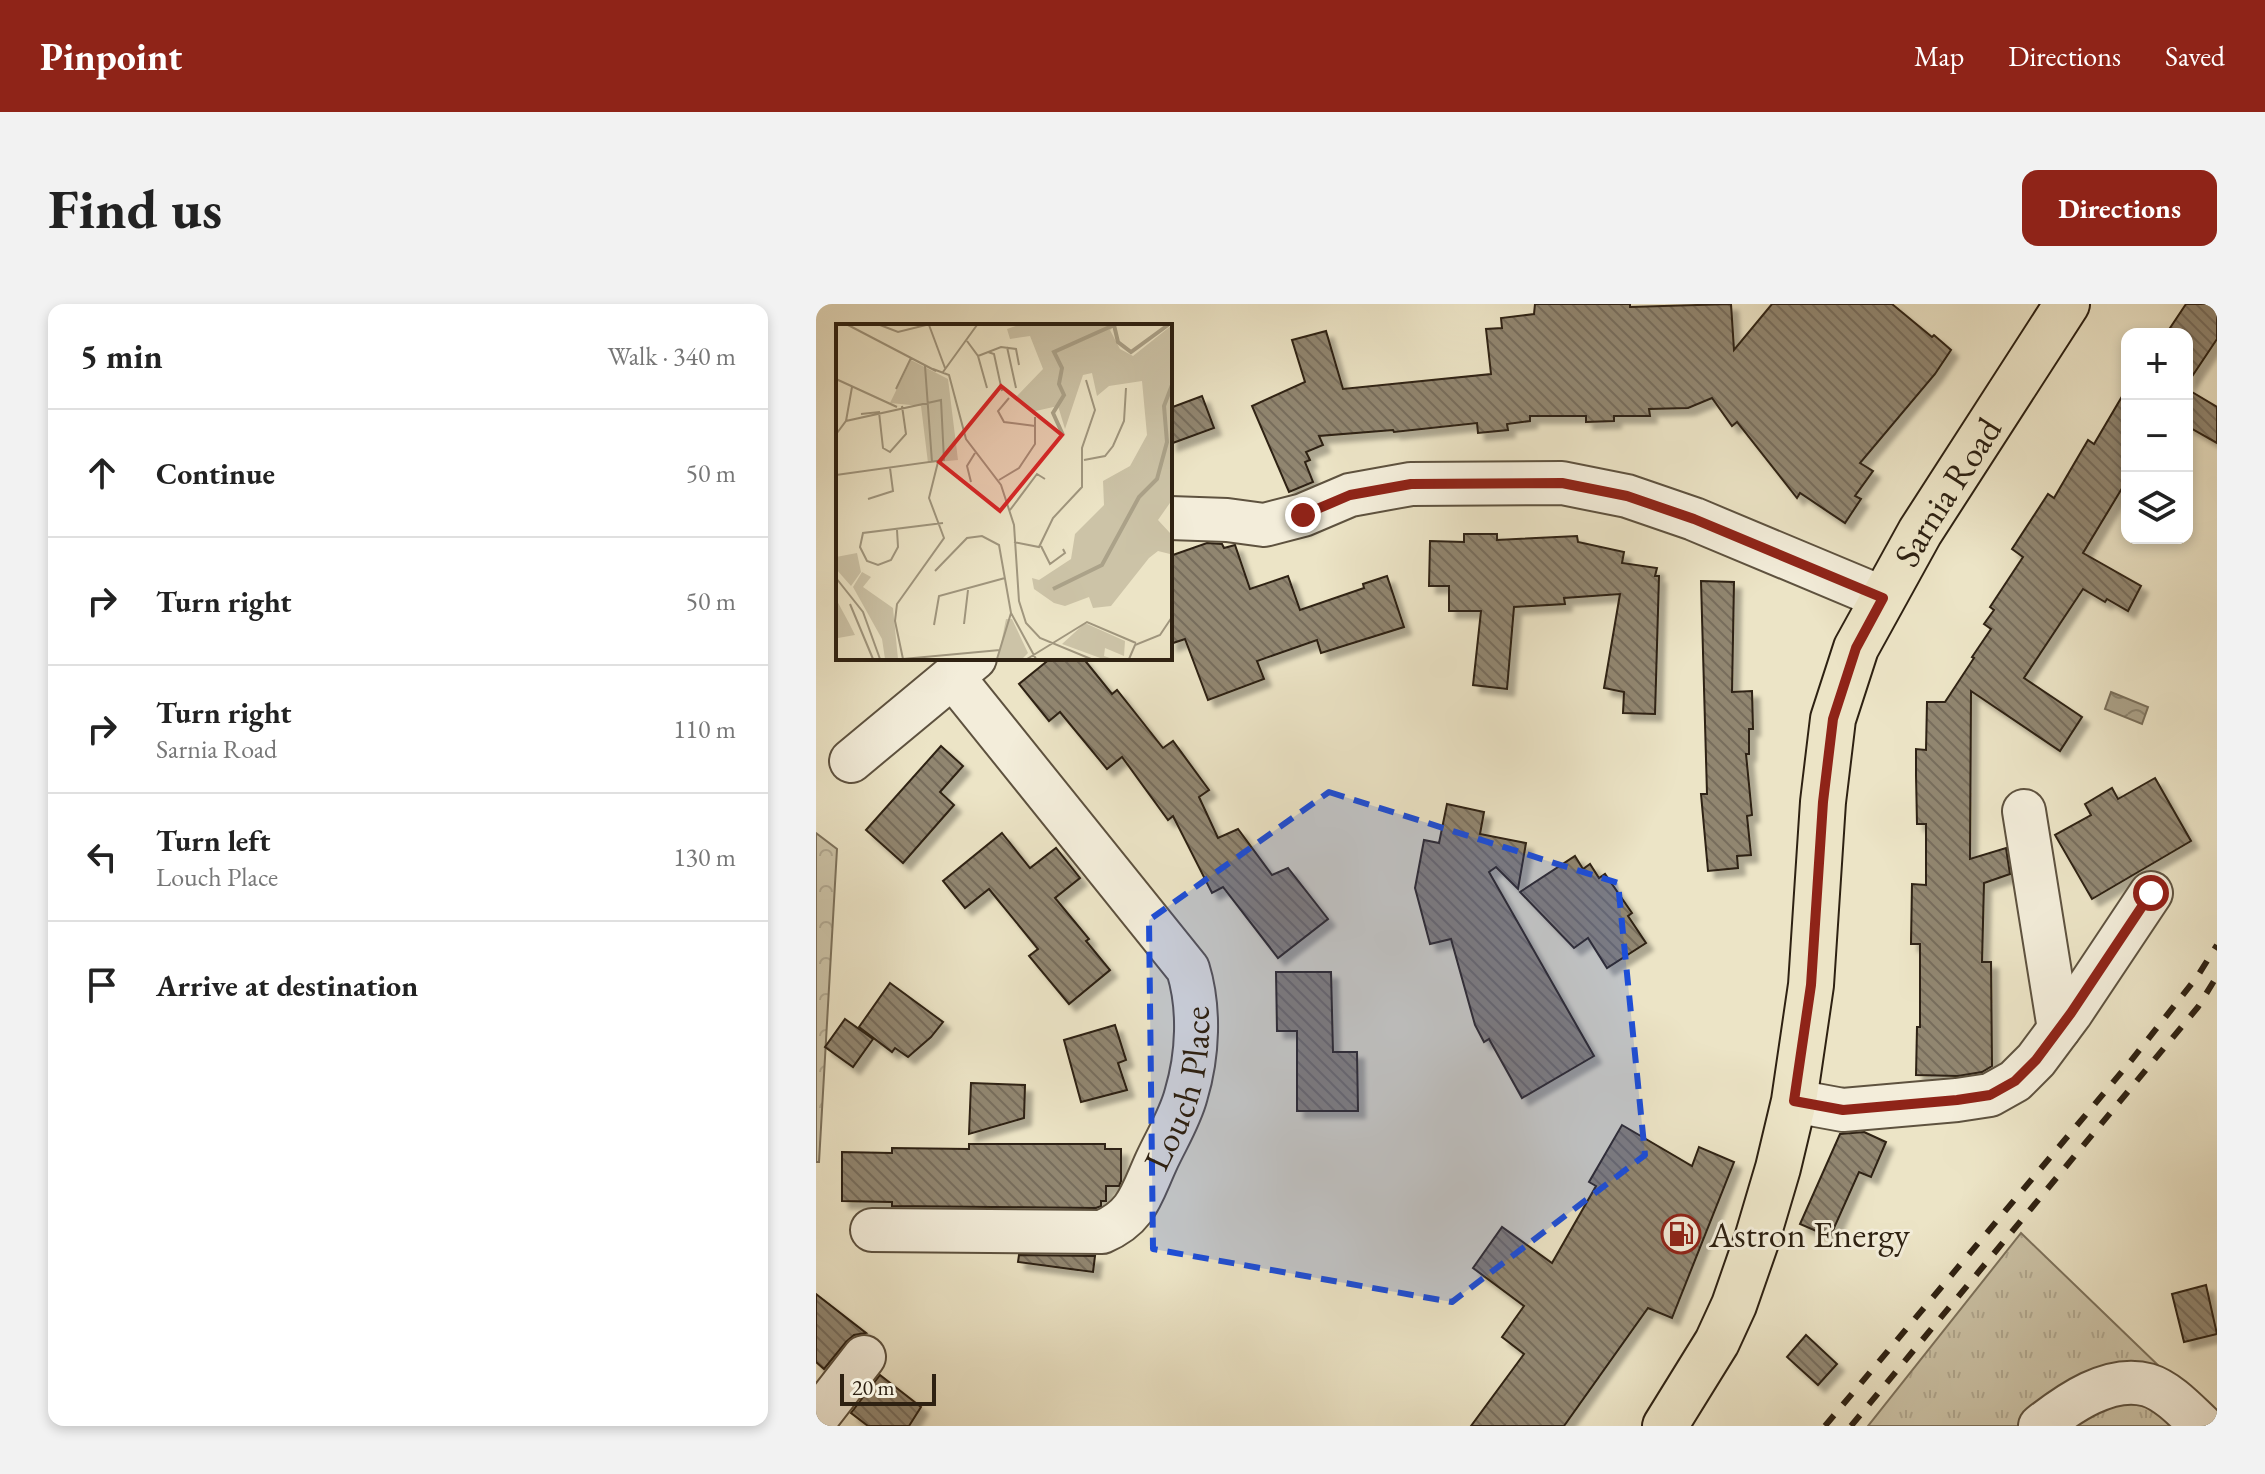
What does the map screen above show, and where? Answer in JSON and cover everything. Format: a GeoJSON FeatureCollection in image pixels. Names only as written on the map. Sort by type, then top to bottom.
{"type":"FeatureCollection","features":[{"type":"Feature","properties":{"kind":"main road","name":"Sarnia Road"},"geometry":{"type":"LineString","coordinates":[[1665,1426],[1717,1342],[1734,1305],[1761,1225],[1794,1101],[1811,985],[1823,802],[1833,719],[1856,648],[1920,532],[2067,304]]}},
{"type":"Feature","properties":{"kind":"street"},"geometry":{"type":"LineString","coordinates":[[1172,518],[1212,518],[1264,525],[1303,515],[1350,495],[1411,484],[1562,483],[1627,496],[1883,598]]}},
{"type":"Feature","properties":{"kind":"street","name":"Louch Place"},"geometry":{"type":"LineString","coordinates":[[851,761],[964,668],[1188,969],[1196,994],[1192,1067],[1186,1097],[1139,1200],[1120,1224],[1102,1232],[872,1230]]}},
{"type":"Feature","properties":{"kind":"street"},"geometry":{"type":"LineString","coordinates":[[2024,811],[2059,1029]]}},
{"type":"Feature","properties":{"kind":"street"},"geometry":{"type":"LineString","coordinates":[[1794,1101],[1843,1110],[1990,1095],[2015,1081],[2036,1060],[2059,1029],[2151,893]]}},
{"type":"Feature","properties":{"kind":"street"},"geometry":{"type":"LineString","coordinates":[[816,1419],[864,1357]]}},
{"type":"Feature","properties":{"kind":"street"},"geometry":{"type":"LineString","coordinates":[[2040,1426],[2057,1412],[2096,1391],[2125,1382],[2149,1385],[2170,1398],[2202,1426]]}},
{"type":"Feature","properties":{"kind":"highlighted area"},"geometry":{"type":"Polygon","coordinates":[[[1329,792],[1618,883],[1645,1155],[1452,1302],[1153,1249],[1149,920],[1329,792]]]}},
{"type":"Feature","properties":{"kind":"green space"},"geometry":{"type":"Polygon","coordinates":[[[816,833],[837,849],[819,1162],[816,1162],[816,833]]]}},
{"type":"Feature","properties":{"kind":"green space"},"geometry":{"type":"Polygon","coordinates":[[[2021,1233],[2163,1370],[2217,1426],[1868,1426],[2021,1233]]]}},
{"type":"Feature","properties":{"kind":"water"},"geometry":{"type":"Polygon","coordinates":[[[2111,692],[2148,707],[2142,724],[2105,709],[2111,692]]]}},
{"type":"Feature","properties":{"kind":"building"},"geometry":{"type":"Polygon","coordinates":[[[1535,304],[1630,304],[1630,307],[1731,304],[1734,350],[1772,304],[1892,304],[1951,350],[1935,374],[1860,463],[1873,471],[1855,496],[1861,499],[1845,523],[1800,493],[1797,498],[1737,422],[1732,426],[1712,398],[1688,408],[1649,409],[1650,416],[1614,416],[1614,421],[1586,422],[1586,416],[1530,416],[1530,421],[1507,424],[1508,430],[1478,433],[1477,423],[1319,436],[1323,445],[1306,452],[1310,460],[1305,462],[1313,482],[1289,492],[1252,406],[1305,382],[1292,340],[1326,331],[1343,389],[1491,374],[1486,329],[1502,328],[1501,318],[1534,314],[1535,304]]]}},
{"type":"Feature","properties":{"kind":"building"},"geometry":{"type":"Polygon","coordinates":[[[2186,304],[2217,304],[2217,339],[2193,375],[2193,328],[2170,328],[2186,304]]]}},
{"type":"Feature","properties":{"kind":"building"},"geometry":{"type":"Polygon","coordinates":[[[2193,393],[2217,407],[2217,443],[2193,429],[2193,393]]]}},
{"type":"Feature","properties":{"kind":"building"},"geometry":{"type":"Polygon","coordinates":[[[1202,396],[1214,428],[1172,443],[1172,407],[1202,396]]]}},
{"type":"Feature","properties":{"kind":"building"},"geometry":{"type":"Polygon","coordinates":[[[2121,398],[2121,490],[2083,553],[2141,586],[2128,611],[2083,589],[2024,678],[2082,717],[2060,751],[1971,691],[1970,859],[2006,848],[2010,874],[1984,883],[1982,962],[1991,962],[1992,1066],[1982,1072],[1958,1076],[1916,1075],[1917,1027],[1920,1027],[1920,944],[1911,944],[1912,884],[1926,885],[1926,824],[1917,824],[1916,749],[1926,750],[1927,702],[1945,702],[1974,658],[1991,629],[1984,624],[1994,610],[1990,607],[2023,557],[2012,549],[2048,494],[2054,498],[2088,440],[2094,444],[2121,398]]]}},
{"type":"Feature","properties":{"kind":"building"},"geometry":{"type":"Polygon","coordinates":[[[1464,534],[1497,534],[1497,540],[1577,536],[1578,542],[1624,552],[1622,563],[1657,568],[1655,714],[1623,713],[1624,692],[1604,688],[1620,594],[1564,598],[1565,604],[1514,607],[1507,689],[1473,685],[1481,611],[1449,611],[1449,586],[1429,586],[1430,541],[1464,542],[1464,534]]]}},
{"type":"Feature","properties":{"kind":"building"},"geometry":{"type":"Polygon","coordinates":[[[1207,543],[1222,544],[1224,548],[1235,545],[1250,589],[1288,576],[1300,610],[1364,588],[1363,584],[1387,576],[1404,627],[1321,653],[1317,640],[1257,661],[1264,679],[1208,700],[1185,639],[1172,643],[1172,555],[1207,543]]]}},
{"type":"Feature","properties":{"kind":"building"},"geometry":{"type":"Polygon","coordinates":[[[1701,581],[1734,582],[1732,692],[1752,691],[1753,729],[1749,729],[1749,754],[1746,754],[1752,815],[1747,816],[1751,855],[1737,856],[1738,868],[1708,871],[1701,794],[1707,794],[1701,581]]]}},
{"type":"Feature","properties":{"kind":"building"},"geometry":{"type":"Polygon","coordinates":[[[1049,660],[1085,660],[1112,694],[1117,690],[1163,748],[1173,741],[1209,790],[1199,797],[1218,838],[1238,829],[1272,875],[1288,868],[1328,919],[1278,958],[1223,887],[1212,893],[1173,816],[1168,820],[1122,757],[1107,769],[1060,712],[1049,721],[1019,684],[1049,660]]]}},
{"type":"Feature","properties":{"kind":"building"},"geometry":{"type":"Polygon","coordinates":[[[941,746],[963,766],[940,792],[954,805],[903,863],[866,830],[941,746]]]}},
{"type":"Feature","properties":{"kind":"building"},"geometry":{"type":"Polygon","coordinates":[[[2155,778],[2191,841],[2092,899],[2055,835],[2091,815],[2085,804],[2112,788],[2118,799],[2155,778]]]}},
{"type":"Feature","properties":{"kind":"building"},"geometry":{"type":"Polygon","coordinates":[[[1447,804],[1484,812],[1480,834],[1526,843],[1518,889],[1496,867],[1489,872],[1594,1056],[1522,1098],[1489,1039],[1484,1042],[1475,1025],[1451,939],[1430,944],[1415,888],[1424,840],[1439,843],[1447,804]]]}},
{"type":"Feature","properties":{"kind":"building"},"geometry":{"type":"Polygon","coordinates":[[[1002,833],[1030,868],[1056,848],[1080,878],[1055,898],[1110,970],[1069,1004],[1029,956],[1038,949],[989,889],[965,908],[943,881],[1002,833]]]}},
{"type":"Feature","properties":{"kind":"building"},"geometry":{"type":"Polygon","coordinates":[[[1575,856],[1583,869],[1590,864],[1599,878],[1605,874],[1632,913],[1628,916],[1646,943],[1607,968],[1588,938],[1574,948],[1520,892],[1575,856]]]}},
{"type":"Feature","properties":{"kind":"building"},"geometry":{"type":"Polygon","coordinates":[[[1276,972],[1331,972],[1333,1052],[1357,1052],[1358,1111],[1297,1111],[1297,1031],[1277,1031],[1276,972]]]}},
{"type":"Feature","properties":{"kind":"building"},"geometry":{"type":"Polygon","coordinates":[[[890,983],[943,1022],[908,1057],[895,1048],[892,1052],[859,1027],[890,983]]]}},
{"type":"Feature","properties":{"kind":"building"},"geometry":{"type":"Polygon","coordinates":[[[845,1019],[873,1039],[853,1067],[825,1047],[845,1019]]]}},
{"type":"Feature","properties":{"kind":"building"},"geometry":{"type":"Polygon","coordinates":[[[1115,1025],[1126,1060],[1118,1063],[1127,1090],[1081,1102],[1064,1040],[1115,1025]]]}},
{"type":"Feature","properties":{"kind":"building"},"geometry":{"type":"Polygon","coordinates":[[[971,1083],[1025,1085],[1024,1118],[969,1134],[971,1083]]]}},
{"type":"Feature","properties":{"kind":"building"},"geometry":{"type":"Polygon","coordinates":[[[1622,1125],[1692,1166],[1699,1147],[1734,1162],[1672,1318],[1648,1308],[1564,1426],[1471,1426],[1524,1354],[1502,1337],[1524,1306],[1473,1268],[1502,1227],[1552,1263],[1596,1186],[1589,1182],[1622,1125]]]}},
{"type":"Feature","properties":{"kind":"building"},"geometry":{"type":"Polygon","coordinates":[[[1864,1132],[1886,1142],[1871,1177],[1859,1172],[1830,1237],[1800,1224],[1840,1134],[1864,1132]]]}},
{"type":"Feature","properties":{"kind":"building"},"geometry":{"type":"Polygon","coordinates":[[[969,1144],[1105,1144],[1105,1149],[1121,1149],[1121,1181],[1119,1186],[1106,1186],[1106,1201],[1101,1201],[1101,1206],[1096,1208],[892,1206],[892,1202],[842,1201],[842,1152],[892,1153],[892,1148],[969,1149],[969,1144]]]}},
{"type":"Feature","properties":{"kind":"building"},"geometry":{"type":"Polygon","coordinates":[[[1019,1255],[1095,1256],[1093,1272],[1018,1262],[1019,1255]]]}},
{"type":"Feature","properties":{"kind":"building"},"geometry":{"type":"Polygon","coordinates":[[[2206,1285],[2217,1334],[2184,1342],[2172,1294],[2206,1285]]]}},
{"type":"Feature","properties":{"kind":"building"},"geometry":{"type":"Polygon","coordinates":[[[816,1294],[866,1333],[854,1335],[824,1369],[816,1362],[816,1294]]]}},
{"type":"Feature","properties":{"kind":"building"},"geometry":{"type":"Polygon","coordinates":[[[1806,1335],[1837,1364],[1818,1385],[1787,1357],[1806,1335]]]}},
{"type":"Feature","properties":{"kind":"building"},"geometry":{"type":"Polygon","coordinates":[[[880,1375],[921,1407],[909,1426],[868,1426],[851,1413],[880,1375]]]}},
{"type":"Feature","properties":{"kind":"railway"},"geometry":{"type":"LineString","coordinates":[[1825,1426],[2130,1062],[2197,977],[2217,945]]}},
{"type":"Feature","properties":{"kind":"railway"},"geometry":{"type":"LineString","coordinates":[[1851,1426],[2198,1007],[2217,976]]}},
{"type":"Feature","properties":{"kind":"place","name":"Astron Energy"},"geometry":{"type":"Point","coordinates":[1681,1234]}},
{"type":"Feature","properties":{"kind":"route"},"geometry":{"type":"LineString","coordinates":[[1303,515],[1350,495],[1411,484],[1562,483],[1627,496],[1694,519],[1883,598],[1856,648],[1833,719],[1823,802],[1811,985],[1794,1101],[1843,1110],[1957,1100],[1990,1095],[2015,1081],[2036,1060],[2071,1013],[2151,893]]}}]}
